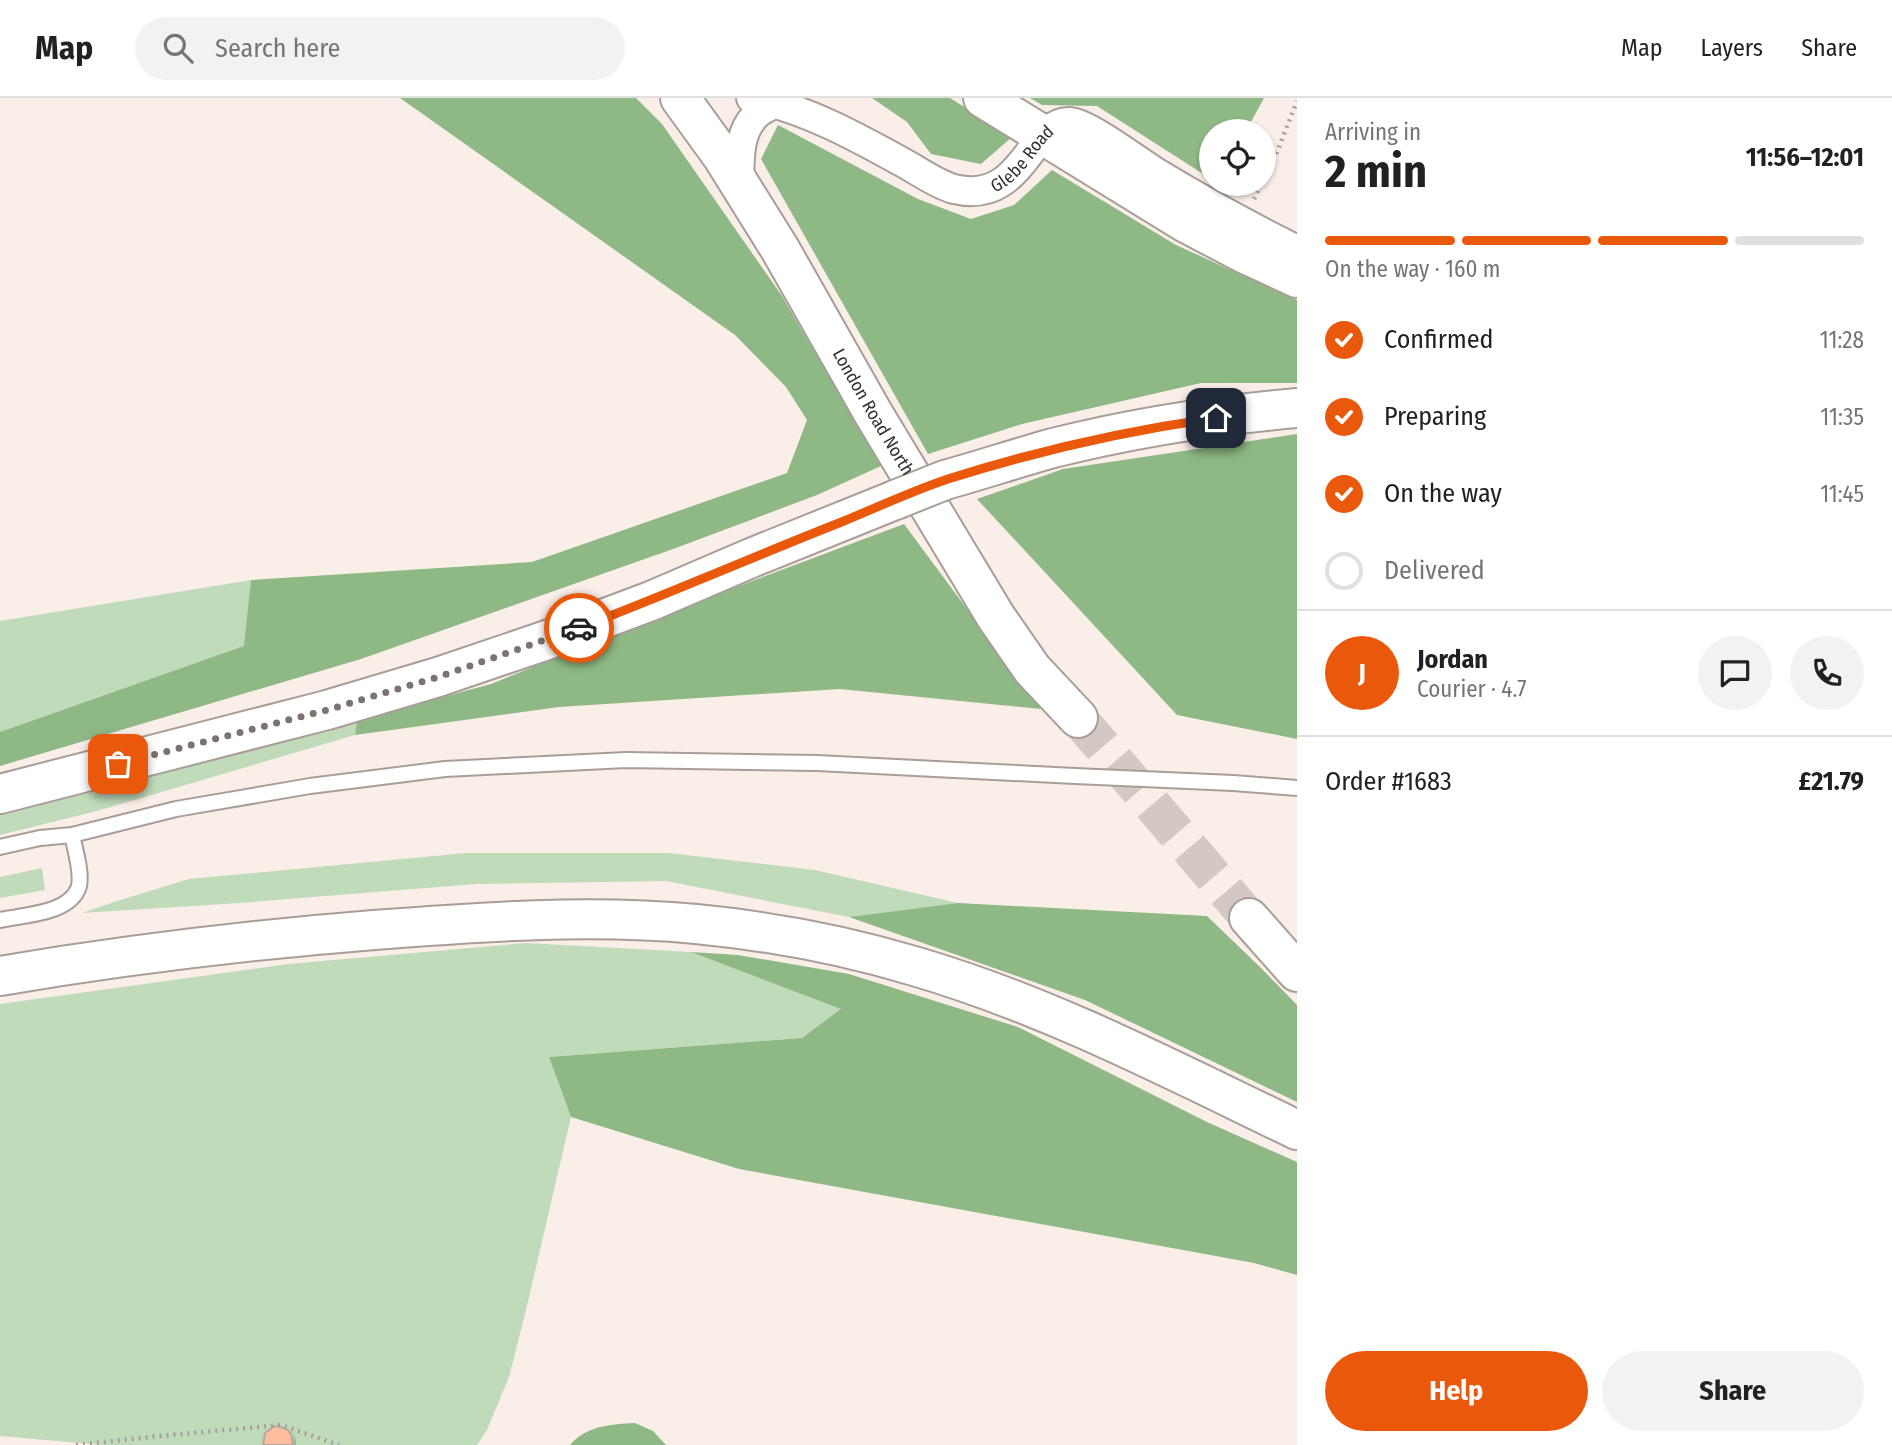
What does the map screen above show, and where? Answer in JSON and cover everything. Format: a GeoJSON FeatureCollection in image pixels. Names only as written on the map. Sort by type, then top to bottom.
{"type":"FeatureCollection","features":[{"type":"Feature","properties":{"kind":"main road","name":"London Road North"},"geometry":{"type":"LineString","coordinates":[[680,98],[739,182],[873,413],[996,617],[1032,669],[1078,718]]}},
{"type":"Feature","properties":{"kind":"main road"},"geometry":{"type":"LineString","coordinates":[[983,98],[1186,223],[1297,278]]}},
{"type":"Feature","properties":{"kind":"main road"},"geometry":{"type":"LineString","coordinates":[[0,794],[327,710],[438,677],[651,601],[945,480],[1055,448],[1149,428],[1297,408]]}},
{"type":"Feature","properties":{"kind":"main road"},"geometry":{"type":"LineString","coordinates":[[1249,918],[1297,972]]}},
{"type":"Feature","properties":{"kind":"main road"},"geometry":{"type":"LineString","coordinates":[[0,975],[222,944],[439,925],[546,921],[695,924],[771,934],[841,948],[913,966],[983,988],[1122,1046],[1297,1130]]}},
{"type":"Feature","properties":{"kind":"street","name":"Glebe Road"},"geometry":{"type":"LineString","coordinates":[[739,182],[740,152],[745,131],[763,100],[844,132],[931,179],[954,188],[976,191],[996,185],[1016,171],[1042,136],[1055,125],[1070,122],[1084,125],[1204,201],[1297,250]]}},
{"type":"Feature","properties":{"kind":"lane"},"geometry":{"type":"LineString","coordinates":[[0,847],[40,838],[72,835],[176,809],[310,786],[445,769],[626,760],[817,763],[1297,788]]}},
{"type":"Feature","properties":{"kind":"lane"},"geometry":{"type":"LineString","coordinates":[[0,920],[41,913],[71,899],[79,885],[72,835]]}},
{"type":"Feature","properties":{"kind":"path"},"geometry":{"type":"LineString","coordinates":[[1276,154],[1297,101]]}},
{"type":"Feature","properties":{"kind":"path"},"geometry":{"type":"LineString","coordinates":[[76,1445],[281,1425],[339,1445]]}},
{"type":"Feature","properties":{"kind":"green space"},"geometry":{"type":"Polygon","coordinates":[[[400,98],[636,98],[662,124],[782,296],[881,466],[817,495],[673,549],[361,659],[0,766],[0,732],[244,646],[251,580],[532,562],[787,473],[807,420],[786,387],[735,335],[400,98]]]}},
{"type":"Feature","properties":{"kind":"green space"},"geometry":{"type":"Polygon","coordinates":[[[872,98],[950,98],[1012,137],[981,164],[931,154],[907,122],[872,98]]]}},
{"type":"Feature","properties":{"kind":"green space"},"geometry":{"type":"Polygon","coordinates":[[[1030,98],[1264,98],[1253,119],[1199,119],[1199,171],[1097,106],[1042,105],[1030,98]]]}},
{"type":"Feature","properties":{"kind":"green space"},"geometry":{"type":"Polygon","coordinates":[[[778,125],[918,199],[971,219],[1014,205],[1052,170],[1176,245],[1297,300],[1297,383],[1201,383],[1022,424],[928,454],[761,159],[778,125]]]}},
{"type":"Feature","properties":{"kind":"green space"},"geometry":{"type":"Polygon","coordinates":[[[1297,434],[1297,739],[1177,715],[977,499],[1063,469],[1297,434]]]}},
{"type":"Feature","properties":{"kind":"green space"},"geometry":{"type":"Polygon","coordinates":[[[904,524],[1041,709],[840,689],[559,707],[355,735],[357,720],[491,684],[659,616],[904,524]]]}},
{"type":"Feature","properties":{"kind":"green space"},"geometry":{"type":"Polygon","coordinates":[[[251,580],[245,646],[0,732],[0,621],[251,580]]]}},
{"type":"Feature","properties":{"kind":"green space"},"geometry":{"type":"Polygon","coordinates":[[[357,720],[355,735],[97,811],[0,835],[0,811],[357,720]]]}},
{"type":"Feature","properties":{"kind":"green space"},"geometry":{"type":"Polygon","coordinates":[[[466,853],[669,853],[815,870],[958,903],[849,917],[666,881],[476,884],[82,913],[189,879],[466,853]]]}},
{"type":"Feature","properties":{"kind":"green space"},"geometry":{"type":"Polygon","coordinates":[[[42,868],[45,890],[0,898],[0,877],[42,868]]]}},
{"type":"Feature","properties":{"kind":"green space"},"geometry":{"type":"Polygon","coordinates":[[[958,903],[1207,916],[1297,1005],[1297,1102],[1085,1000],[849,917],[958,903]]]}},
{"type":"Feature","properties":{"kind":"green space"},"geometry":{"type":"Polygon","coordinates":[[[526,943],[691,952],[842,1009],[802,1038],[549,1057],[571,1117],[509,1377],[487,1430],[477,1445],[102,1445],[0,1436],[0,1004],[288,964],[526,943]]]}},
{"type":"Feature","properties":{"kind":"green space"},"geometry":{"type":"Polygon","coordinates":[[[691,952],[738,955],[849,974],[1018,1027],[1207,1122],[1297,1162],[1297,1275],[1254,1263],[739,1169],[571,1117],[549,1057],[802,1038],[841,1009],[691,952]]]}},
{"type":"Feature","properties":{"kind":"green space"},"geometry":{"type":"Polygon","coordinates":[[[635,1423],[653,1431],[666,1445],[570,1445],[591,1430],[608,1425],[635,1423]]]}},
{"type":"Feature","properties":{"kind":"building"},"geometry":{"type":"Polygon","coordinates":[[[278,1426],[288,1430],[293,1445],[263,1445],[265,1433],[278,1426]]]}},
{"type":"Feature","properties":{"kind":"tunnel"},"geometry":{"type":"LineString","coordinates":[[1078,718],[1249,918]]}},
{"type":"Feature","properties":{"kind":"way so far"},"geometry":{"type":"LineString","coordinates":[[118,764],[327,710],[438,677],[579,628]]}},
{"type":"Feature","properties":{"kind":"route"},"geometry":{"type":"LineString","coordinates":[[579,628],[945,480],[1055,448],[1149,428],[1216,418]]}}]}
